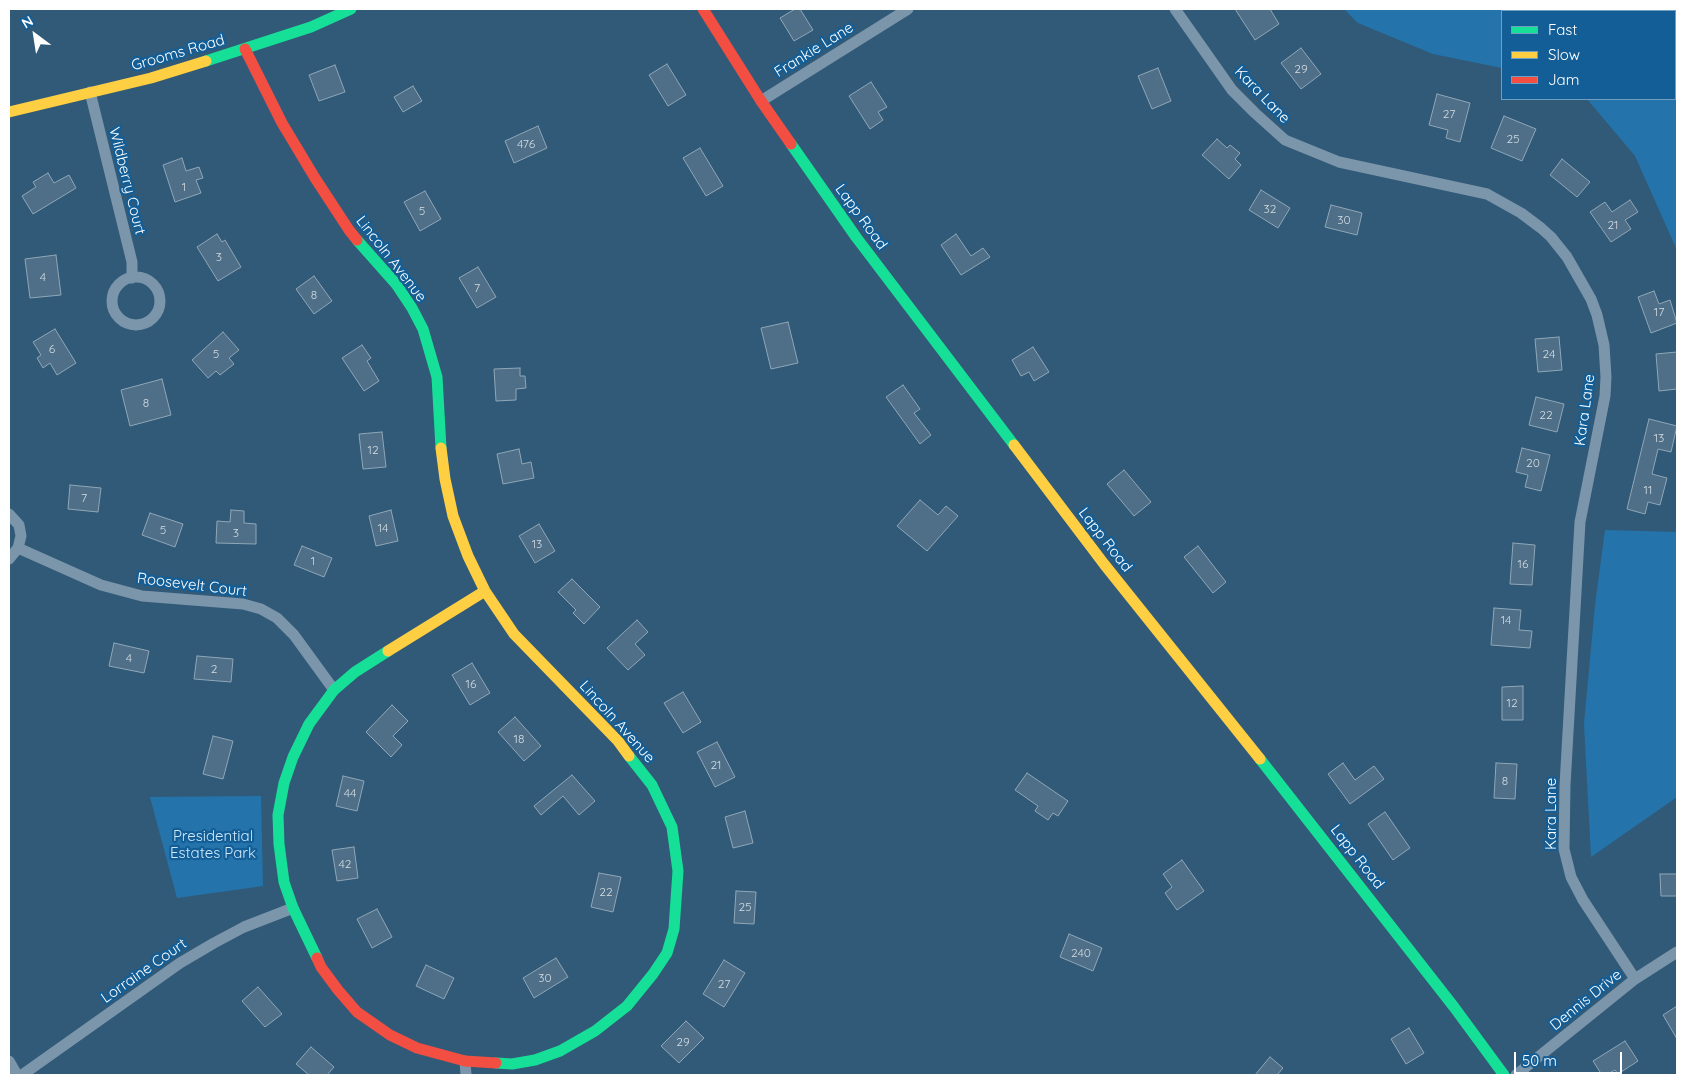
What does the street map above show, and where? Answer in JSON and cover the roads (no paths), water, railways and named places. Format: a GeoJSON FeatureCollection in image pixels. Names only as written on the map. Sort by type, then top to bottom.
{"type":"FeatureCollection","features":[{"type":"Feature","properties":{"kind":"street","name":"Grooms Road"},"geometry":{"type":"LineString","coordinates":[[9,112],[152,78],[245,50],[311,27],[351,9]]}},
{"type":"Feature","properties":{"kind":"street","name":"Lapp Road"},"geometry":{"type":"LineString","coordinates":[[703,9],[761,101],[856,237],[1104,564],[1317,830],[1454,1007],[1504,1075]]}},
{"type":"Feature","properties":{"kind":"street","name":"Frankie Lane"},"geometry":{"type":"LineString","coordinates":[[761,101],[908,9]]}},
{"type":"Feature","properties":{"kind":"street","name":"Kara Lane"},"geometry":{"type":"LineString","coordinates":[[1175,9],[1232,90],[1285,140],[1339,162],[1487,194],[1520,213],[1551,237],[1567,257],[1591,299],[1604,345],[1606,377],[1605,396],[1580,522],[1565,785],[1564,849],[1571,877],[1583,900],[1635,979]]}},
{"type":"Feature","properties":{"kind":"street","name":"Lincoln Avenue"},"geometry":{"type":"LineString","coordinates":[[245,50],[282,123],[348,230],[396,284],[423,329],[437,377],[441,449],[453,516],[468,556],[485,591],[514,634],[618,741],[652,785],[672,827],[678,871],[674,929],[667,953],[653,974],[627,1006],[595,1031],[560,1051],[535,1060],[512,1064],[465,1061],[417,1048],[390,1035],[357,1012],[321,967],[293,908],[284,882],[279,844],[278,815],[284,783],[293,757],[309,724],[334,690],[355,672],[416,632],[485,591]]}},
{"type":"Feature","properties":{"kind":"street","name":"Wildberry Court"},"geometry":{"type":"LineString","coordinates":[[90,92],[132,262],[132,278]]}},
{"type":"Feature","properties":{"kind":"street"},"geometry":{"type":"LineString","coordinates":[[132,278],[139,278],[151,283],[160,301],[156,314],[146,323],[139,325],[126,323],[120,319],[113,308],[113,295],[116,288],[132,278]]}},
{"type":"Feature","properties":{"kind":"street"},"geometry":{"type":"LineString","coordinates":[[9,514],[19,525],[21,536],[18,548],[9,559]]}},
{"type":"Feature","properties":{"kind":"street","name":"Roosevelt Court"},"geometry":{"type":"LineString","coordinates":[[18,548],[101,585],[142,596],[243,604],[261,610],[277,618],[294,635],[334,690]]}},
{"type":"Feature","properties":{"kind":"street","name":"Lorraine Court"},"geometry":{"type":"LineString","coordinates":[[22,1075],[180,962],[244,928],[293,908]]}},
{"type":"Feature","properties":{"kind":"street","name":"Dennis Drive"},"geometry":{"type":"LineString","coordinates":[[1516,1075],[1635,979],[1677,952]]}},
{"type":"Feature","properties":{"kind":"street"},"geometry":{"type":"LineString","coordinates":[[9,1061],[17,1075]]}},
{"type":"Feature","properties":{"kind":"street"},"geometry":{"type":"LineString","coordinates":[[465,1061],[466,1075]]}},
{"type":"Feature","properties":{"kind":"park label","name":"Presidential Estates Park"},"geometry":{"type":"Point","coordinates":[213,844]}}]}
